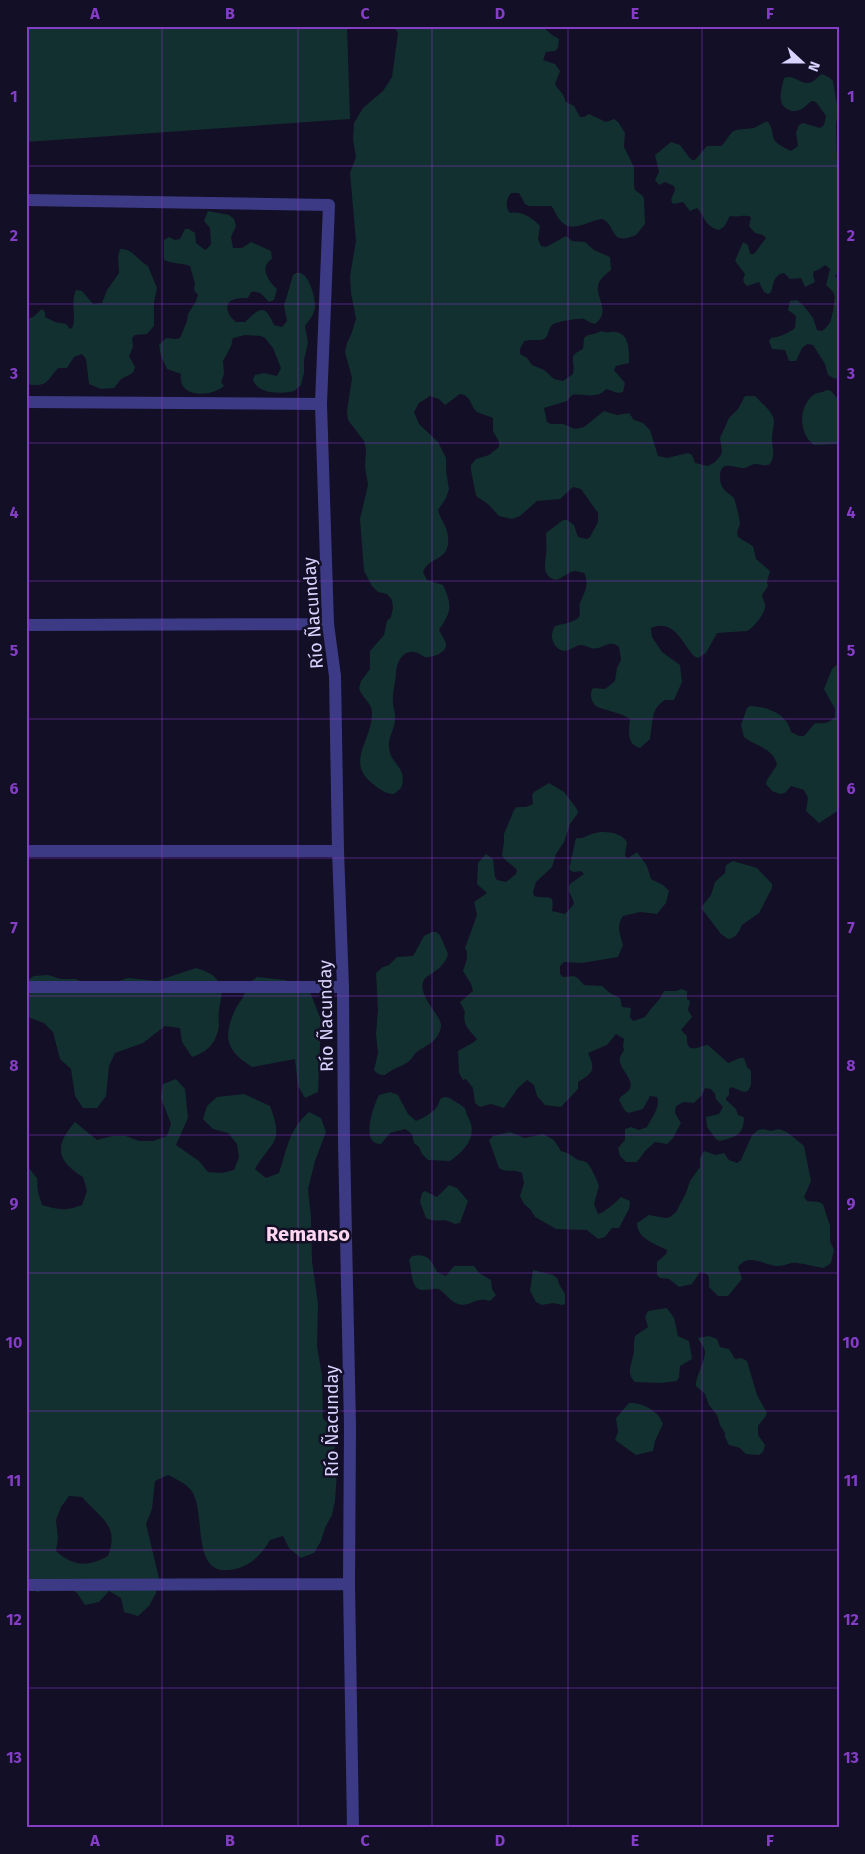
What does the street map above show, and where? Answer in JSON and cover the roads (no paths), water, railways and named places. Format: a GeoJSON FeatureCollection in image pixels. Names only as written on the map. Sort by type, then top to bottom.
{"type":"FeatureCollection","features":[{"type":"Feature","properties":{"kind":"street","name":"Río Ñacunday"},"geometry":{"type":"LineString","coordinates":[[26,200],[330,205],[321,404],[328,624],[335,676],[338,851],[343,987],[350,1426],[349,1584],[353,1828]]}},
{"type":"Feature","properties":{"kind":"street"},"geometry":{"type":"LineString","coordinates":[[26,402],[321,404]]}},
{"type":"Feature","properties":{"kind":"street"},"geometry":{"type":"LineString","coordinates":[[26,625],[328,624]]}},
{"type":"Feature","properties":{"kind":"street"},"geometry":{"type":"LineString","coordinates":[[26,851],[338,851]]}},
{"type":"Feature","properties":{"kind":"street"},"geometry":{"type":"LineString","coordinates":[[26,987],[343,987]]}},
{"type":"Feature","properties":{"kind":"street"},"geometry":{"type":"LineString","coordinates":[[26,1585],[349,1584]]}},
{"type":"Feature","properties":{"kind":"district","name":"Remanso"},"geometry":{"type":"Point","coordinates":[308,1234]}}]}
